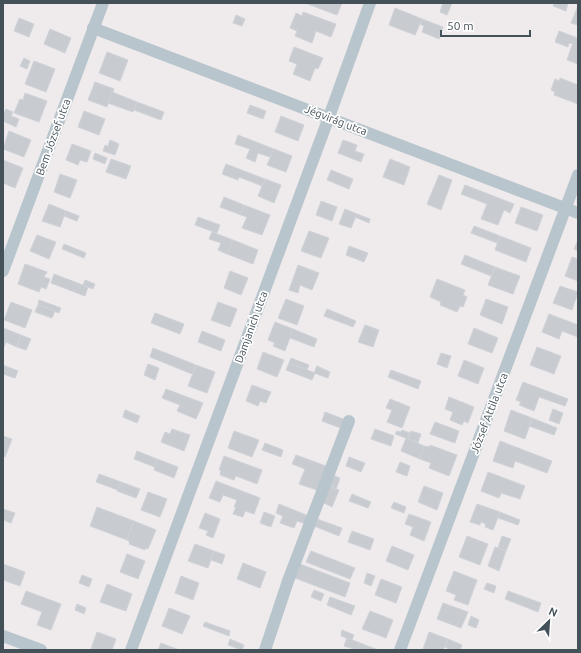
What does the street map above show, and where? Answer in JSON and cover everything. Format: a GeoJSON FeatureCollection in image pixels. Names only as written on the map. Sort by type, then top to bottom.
{"type":"FeatureCollection","features":[{"type":"Feature","properties":{"kind":"street","name":"Bem József utca"},"geometry":{"type":"LineString","coordinates":[[3,271],[103,3]]}},
{"type":"Feature","properties":{"kind":"street","name":"Damjanich utca"},"geometry":{"type":"LineString","coordinates":[[131,650],[329,118],[370,3]]}},
{"type":"Feature","properties":{"kind":"street","name":"Jégvirág utca"},"geometry":{"type":"LineString","coordinates":[[93,28],[578,213]]}},
{"type":"Feature","properties":{"kind":"street","name":"József Attila utca"},"geometry":{"type":"LineString","coordinates":[[400,650],[578,175]]}},
{"type":"Feature","properties":{"kind":"street"},"geometry":{"type":"LineString","coordinates":[[265,650],[288,581],[349,422]]}},
{"type":"Feature","properties":{"kind":"street"},"geometry":{"type":"LineString","coordinates":[[3,636],[41,650]]}},
{"type":"Feature","properties":{"kind":"building"},"geometry":{"type":"Polygon","coordinates":[[[305,3],[342,3],[337,15],[305,3]]]}},
{"type":"Feature","properties":{"kind":"building"},"geometry":{"type":"Polygon","coordinates":[[[443,3],[452,3],[447,15],[440,12],[443,3]]]}},
{"type":"Feature","properties":{"kind":"building"},"geometry":{"type":"Polygon","coordinates":[[[554,3],[568,3],[566,11],[553,6],[554,3]]]}},
{"type":"Feature","properties":{"kind":"building"},"geometry":{"type":"Polygon","coordinates":[[[578,6],[578,25],[571,23],[578,6]]]}},
{"type":"Feature","properties":{"kind":"building"},"geometry":{"type":"Polygon","coordinates":[[[395,8],[422,19],[415,35],[389,25],[395,8]]]}},
{"type":"Feature","properties":{"kind":"building"},"geometry":{"type":"Polygon","coordinates":[[[303,12],[336,24],[331,37],[316,31],[312,43],[295,36],[297,31],[290,28],[296,13],[302,16],[303,12]]]}},
{"type":"Feature","properties":{"kind":"building"},"geometry":{"type":"Polygon","coordinates":[[[236,15],[245,19],[242,26],[233,23],[236,15]]]}},
{"type":"Feature","properties":{"kind":"building"},"geometry":{"type":"Polygon","coordinates":[[[19,18],[34,24],[29,37],[14,31],[19,18]]]}},
{"type":"Feature","properties":{"kind":"building"},"geometry":{"type":"Polygon","coordinates":[[[422,19],[443,27],[439,39],[422,32],[424,26],[420,24],[422,19]]]}},
{"type":"Feature","properties":{"kind":"building"},"geometry":{"type":"Polygon","coordinates":[[[50,29],[71,38],[65,53],[44,44],[50,29]]]}},
{"type":"Feature","properties":{"kind":"building"},"geometry":{"type":"Polygon","coordinates":[[[559,31],[575,37],[573,44],[569,43],[568,47],[555,42],[559,31]]]}},
{"type":"Feature","properties":{"kind":"building"},"geometry":{"type":"Polygon","coordinates":[[[575,37],[578,39],[578,64],[567,60],[575,37]]]}},
{"type":"Feature","properties":{"kind":"building"},"geometry":{"type":"Polygon","coordinates":[[[294,47],[323,58],[318,69],[315,68],[310,81],[293,74],[297,64],[289,61],[294,47]]]}},
{"type":"Feature","properties":{"kind":"building"},"geometry":{"type":"Polygon","coordinates":[[[107,52],[128,60],[120,81],[99,73],[107,52]]]}},
{"type":"Feature","properties":{"kind":"building"},"geometry":{"type":"Polygon","coordinates":[[[24,58],[30,61],[27,69],[20,66],[24,58]]]}},
{"type":"Feature","properties":{"kind":"building"},"geometry":{"type":"Polygon","coordinates":[[[34,61],[55,69],[46,92],[25,84],[34,61]]]}},
{"type":"Feature","properties":{"kind":"building"},"geometry":{"type":"Polygon","coordinates":[[[560,78],[578,85],[578,104],[554,95],[555,92],[551,90],[555,79],[559,81],[560,78]]]}},
{"type":"Feature","properties":{"kind":"building"},"geometry":{"type":"Polygon","coordinates":[[[95,82],[114,89],[107,107],[88,100],[95,82]]]}},
{"type":"Feature","properties":{"kind":"building"},"geometry":{"type":"Polygon","coordinates":[[[112,92],[137,102],[133,112],[108,103],[112,92]]]}},
{"type":"Feature","properties":{"kind":"building"},"geometry":{"type":"Polygon","coordinates":[[[25,93],[47,101],[39,122],[14,113],[20,99],[23,100],[25,93]]]}},
{"type":"Feature","properties":{"kind":"building"},"geometry":{"type":"Polygon","coordinates":[[[137,102],[164,112],[161,120],[134,110],[137,102]]]}},
{"type":"Feature","properties":{"kind":"building"},"geometry":{"type":"Polygon","coordinates":[[[250,105],[266,111],[263,119],[247,113],[250,105]]]}},
{"type":"Feature","properties":{"kind":"building"},"geometry":{"type":"Polygon","coordinates":[[[6,109],[13,112],[11,116],[19,119],[16,127],[3,121],[3,115],[6,109]]]}},
{"type":"Feature","properties":{"kind":"building"},"geometry":{"type":"Polygon","coordinates":[[[84,111],[105,119],[99,135],[78,127],[84,111]]]}},
{"type":"Feature","properties":{"kind":"building"},"geometry":{"type":"Polygon","coordinates":[[[281,116],[304,125],[298,141],[275,132],[281,116]]]}},
{"type":"Feature","properties":{"kind":"building"},"geometry":{"type":"Polygon","coordinates":[[[9,131],[31,140],[24,157],[3,149],[9,131]]]}},
{"type":"Feature","properties":{"kind":"building"},"geometry":{"type":"Polygon","coordinates":[[[238,135],[274,149],[270,157],[258,153],[255,162],[246,158],[250,149],[235,144],[238,135]]]}},
{"type":"Feature","properties":{"kind":"building"},"geometry":{"type":"Polygon","coordinates":[[[110,140],[119,144],[115,155],[103,151],[105,145],[108,146],[110,140]]]}},
{"type":"Feature","properties":{"kind":"building"},"geometry":{"type":"Polygon","coordinates":[[[343,140],[357,145],[355,151],[364,154],[361,162],[338,153],[343,140]]]}},
{"type":"Feature","properties":{"kind":"building"},"geometry":{"type":"Polygon","coordinates":[[[72,144],[91,151],[87,162],[80,160],[78,165],[66,160],[72,144]]]}},
{"type":"Feature","properties":{"kind":"building"},"geometry":{"type":"Polygon","coordinates":[[[274,149],[292,156],[286,172],[267,165],[274,149]]]}},
{"type":"Feature","properties":{"kind":"building"},"geometry":{"type":"Polygon","coordinates":[[[95,153],[107,158],[105,164],[93,159],[95,153]]]}},
{"type":"Feature","properties":{"kind":"building"},"geometry":{"type":"Polygon","coordinates":[[[111,159],[131,166],[126,179],[106,172],[111,159]]]}},
{"type":"Feature","properties":{"kind":"building"},"geometry":{"type":"Polygon","coordinates":[[[390,159],[410,167],[404,185],[383,177],[390,159]]]}},
{"type":"Feature","properties":{"kind":"building"},"geometry":{"type":"Polygon","coordinates":[[[3,160],[23,168],[15,188],[3,183],[3,160]]]}},
{"type":"Feature","properties":{"kind":"building"},"geometry":{"type":"Polygon","coordinates":[[[226,164],[265,179],[262,186],[239,177],[238,180],[222,174],[226,164]]]}},
{"type":"Feature","properties":{"kind":"building"},"geometry":{"type":"Polygon","coordinates":[[[331,170],[353,179],[349,189],[327,180],[331,170]]]}},
{"type":"Feature","properties":{"kind":"building"},"geometry":{"type":"Polygon","coordinates":[[[60,174],[77,180],[70,198],[54,192],[60,174]]]}},
{"type":"Feature","properties":{"kind":"building"},"geometry":{"type":"Polygon","coordinates":[[[439,175],[452,180],[441,210],[427,204],[439,175]]]}},
{"type":"Feature","properties":{"kind":"building"},"geometry":{"type":"Polygon","coordinates":[[[265,179],[281,185],[274,203],[258,196],[265,179]]]}},
{"type":"Feature","properties":{"kind":"building"},"geometry":{"type":"Polygon","coordinates":[[[465,185],[514,204],[510,213],[504,210],[498,225],[481,219],[487,204],[461,194],[465,185]]]}},
{"type":"Feature","properties":{"kind":"building"},"geometry":{"type":"Polygon","coordinates":[[[224,197],[244,205],[241,215],[220,207],[224,197]]]}},
{"type":"Feature","properties":{"kind":"building"},"geometry":{"type":"Polygon","coordinates":[[[321,201],[337,207],[332,221],[316,215],[321,201]]]}},
{"type":"Feature","properties":{"kind":"building"},"geometry":{"type":"Polygon","coordinates":[[[49,204],[66,211],[60,227],[42,221],[49,204]]]}},
{"type":"Feature","properties":{"kind":"building"},"geometry":{"type":"Polygon","coordinates":[[[244,205],[270,215],[262,235],[242,228],[247,217],[241,215],[244,205]]]}},
{"type":"Feature","properties":{"kind":"building"},"geometry":{"type":"Polygon","coordinates":[[[521,207],[543,215],[537,231],[515,223],[521,207]]]}},
{"type":"Feature","properties":{"kind":"building"},"geometry":{"type":"Polygon","coordinates":[[[345,209],[357,214],[351,228],[339,224],[345,209]]]}},
{"type":"Feature","properties":{"kind":"building"},"geometry":{"type":"Polygon","coordinates":[[[66,211],[79,216],[77,221],[64,216],[66,211]]]}},
{"type":"Feature","properties":{"kind":"building"},"geometry":{"type":"Polygon","coordinates":[[[357,214],[370,219],[369,223],[355,217],[357,214]]]}},
{"type":"Feature","properties":{"kind":"building"},"geometry":{"type":"Polygon","coordinates":[[[198,217],[220,225],[217,233],[195,225],[198,217]]]}},
{"type":"Feature","properties":{"kind":"building"},"geometry":{"type":"Polygon","coordinates":[[[474,226],[500,236],[497,243],[471,233],[474,226]]]}},
{"type":"Feature","properties":{"kind":"building"},"geometry":{"type":"Polygon","coordinates":[[[309,231],[329,238],[321,258],[301,251],[309,231]]]}},
{"type":"Feature","properties":{"kind":"building"},"geometry":{"type":"Polygon","coordinates":[[[212,232],[233,240],[227,254],[218,250],[221,243],[209,239],[212,232]]]}},
{"type":"Feature","properties":{"kind":"building"},"geometry":{"type":"Polygon","coordinates":[[[37,235],[56,242],[49,259],[30,251],[37,235]]]}},
{"type":"Feature","properties":{"kind":"building"},"geometry":{"type":"Polygon","coordinates":[[[500,236],[531,248],[526,262],[495,250],[500,236]]]}},
{"type":"Feature","properties":{"kind":"building"},"geometry":{"type":"Polygon","coordinates":[[[233,240],[258,250],[253,264],[227,254],[233,240]]]}},
{"type":"Feature","properties":{"kind":"building"},"geometry":{"type":"Polygon","coordinates":[[[578,240],[578,251],[574,249],[578,240]]]}},
{"type":"Feature","properties":{"kind":"building"},"geometry":{"type":"Polygon","coordinates":[[[64,244],[86,253],[84,258],[62,249],[64,244]]]}},
{"type":"Feature","properties":{"kind":"building"},"geometry":{"type":"Polygon","coordinates":[[[349,246],[368,253],[364,262],[346,255],[349,246]]]}},
{"type":"Feature","properties":{"kind":"building"},"geometry":{"type":"Polygon","coordinates":[[[465,255],[495,267],[491,276],[461,264],[465,255]]]}},
{"type":"Feature","properties":{"kind":"building"},"geometry":{"type":"Polygon","coordinates":[[[572,257],[578,259],[578,281],[565,276],[572,257]]]}},
{"type":"Feature","properties":{"kind":"building"},"geometry":{"type":"Polygon","coordinates":[[[25,264],[47,272],[44,277],[50,279],[46,289],[41,287],[39,292],[18,284],[25,264]]]}},
{"type":"Feature","properties":{"kind":"building"},"geometry":{"type":"Polygon","coordinates":[[[298,265],[319,273],[312,290],[300,285],[298,293],[289,290],[298,265]]]}},
{"type":"Feature","properties":{"kind":"building"},"geometry":{"type":"Polygon","coordinates":[[[495,267],[520,276],[513,294],[488,285],[495,267]]]}},
{"type":"Feature","properties":{"kind":"building"},"geometry":{"type":"Polygon","coordinates":[[[230,271],[248,278],[241,295],[224,288],[230,271]]]}},
{"type":"Feature","properties":{"kind":"building"},"geometry":{"type":"Polygon","coordinates":[[[54,274],[88,287],[85,296],[51,283],[54,274]]]}},
{"type":"Feature","properties":{"kind":"building"},"geometry":{"type":"Polygon","coordinates":[[[437,279],[465,290],[463,295],[467,297],[463,307],[460,306],[457,312],[440,305],[441,302],[430,297],[437,279]]]}},
{"type":"Feature","properties":{"kind":"building"},"geometry":{"type":"Polygon","coordinates":[[[85,280],[95,284],[93,289],[83,285],[85,280]]]}},
{"type":"Feature","properties":{"kind":"building"},"geometry":{"type":"Polygon","coordinates":[[[560,286],[578,292],[572,310],[553,303],[560,286]]]}},
{"type":"Feature","properties":{"kind":"building"},"geometry":{"type":"Polygon","coordinates":[[[286,299],[304,306],[297,325],[278,318],[286,299]]]}},
{"type":"Feature","properties":{"kind":"building"},"geometry":{"type":"Polygon","coordinates":[[[486,299],[508,307],[502,324],[480,315],[486,299]]]}},
{"type":"Feature","properties":{"kind":"building"},"geometry":{"type":"Polygon","coordinates":[[[39,300],[61,308],[59,313],[38,305],[39,300]]]}},
{"type":"Feature","properties":{"kind":"building"},"geometry":{"type":"Polygon","coordinates":[[[11,302],[32,310],[25,328],[4,320],[11,302]]]}},
{"type":"Feature","properties":{"kind":"building"},"geometry":{"type":"Polygon","coordinates":[[[218,302],[237,309],[230,327],[211,320],[218,302]]]}},
{"type":"Feature","properties":{"kind":"building"},"geometry":{"type":"Polygon","coordinates":[[[38,305],[55,311],[52,318],[35,312],[38,305]]]}},
{"type":"Feature","properties":{"kind":"building"},"geometry":{"type":"Polygon","coordinates":[[[327,309],[356,321],[353,327],[324,316],[327,309]]]}},
{"type":"Feature","properties":{"kind":"building"},"geometry":{"type":"Polygon","coordinates":[[[155,313],[184,324],[180,334],[151,323],[155,313]]]}},
{"type":"Feature","properties":{"kind":"building"},"geometry":{"type":"Polygon","coordinates":[[[549,314],[578,325],[578,337],[562,331],[559,339],[542,332],[549,314]]]}},
{"type":"Feature","properties":{"kind":"building"},"geometry":{"type":"Polygon","coordinates":[[[275,322],[293,329],[285,351],[273,346],[275,343],[268,340],[275,322]]]}},
{"type":"Feature","properties":{"kind":"building"},"geometry":{"type":"Polygon","coordinates":[[[365,325],[379,330],[373,347],[358,342],[365,325]]]}},
{"type":"Feature","properties":{"kind":"building"},"geometry":{"type":"Polygon","coordinates":[[[3,328],[21,335],[17,347],[6,342],[4,347],[3,346],[3,328]]]}},
{"type":"Feature","properties":{"kind":"building"},"geometry":{"type":"Polygon","coordinates":[[[474,328],[498,338],[492,353],[468,344],[474,328]]]}},
{"type":"Feature","properties":{"kind":"building"},"geometry":{"type":"Polygon","coordinates":[[[293,329],[317,339],[314,347],[290,338],[293,329]]]}},
{"type":"Feature","properties":{"kind":"building"},"geometry":{"type":"Polygon","coordinates":[[[202,331],[225,340],[221,351],[198,342],[202,331]]]}},
{"type":"Feature","properties":{"kind":"building"},"geometry":{"type":"Polygon","coordinates":[[[21,335],[31,339],[26,350],[17,347],[21,335]]]}},
{"type":"Feature","properties":{"kind":"building"},"geometry":{"type":"Polygon","coordinates":[[[537,347],[561,356],[554,374],[530,365],[537,347]]]}},
{"type":"Feature","properties":{"kind":"building"},"geometry":{"type":"Polygon","coordinates":[[[153,348],[196,365],[192,374],[150,357],[153,348]]]}},
{"type":"Feature","properties":{"kind":"building"},"geometry":{"type":"Polygon","coordinates":[[[263,352],[284,360],[277,377],[257,369],[263,352]]]}},
{"type":"Feature","properties":{"kind":"building"},"geometry":{"type":"Polygon","coordinates":[[[441,353],[451,356],[447,368],[437,364],[441,353]]]}},
{"type":"Feature","properties":{"kind":"building"},"geometry":{"type":"Polygon","coordinates":[[[291,358],[309,365],[307,370],[289,363],[291,358]]]}},
{"type":"Feature","properties":{"kind":"building"},"geometry":{"type":"Polygon","coordinates":[[[464,360],[484,368],[478,384],[458,376],[464,360]]]}},
{"type":"Feature","properties":{"kind":"building"},"geometry":{"type":"Polygon","coordinates":[[[289,363],[315,373],[312,380],[286,370],[289,363]]]}},
{"type":"Feature","properties":{"kind":"building"},"geometry":{"type":"Polygon","coordinates":[[[148,364],[159,368],[155,380],[144,375],[148,364]]]}},
{"type":"Feature","properties":{"kind":"building"},"geometry":{"type":"Polygon","coordinates":[[[3,365],[18,371],[15,378],[3,374],[3,365]]]}},
{"type":"Feature","properties":{"kind":"building"},"geometry":{"type":"Polygon","coordinates":[[[196,365],[215,372],[207,393],[188,386],[196,365]]]}},
{"type":"Feature","properties":{"kind":"building"},"geometry":{"type":"Polygon","coordinates":[[[317,366],[330,372],[328,378],[314,373],[317,366]]]}},
{"type":"Feature","properties":{"kind":"building"},"geometry":{"type":"Polygon","coordinates":[[[391,370],[421,381],[418,389],[388,377],[391,370]]]}},
{"type":"Feature","properties":{"kind":"building"},"geometry":{"type":"Polygon","coordinates":[[[523,382],[568,399],[565,406],[539,397],[534,411],[519,405],[521,402],[516,400],[523,382]]]}},
{"type":"Feature","properties":{"kind":"building"},"geometry":{"type":"Polygon","coordinates":[[[252,385],[271,392],[266,403],[260,401],[258,406],[246,401],[252,385]]]}},
{"type":"Feature","properties":{"kind":"building"},"geometry":{"type":"Polygon","coordinates":[[[166,389],[203,403],[196,419],[177,411],[180,405],[162,398],[166,389]]]}},
{"type":"Feature","properties":{"kind":"building"},"geometry":{"type":"Polygon","coordinates":[[[449,397],[474,407],[468,423],[464,421],[462,425],[450,420],[453,412],[445,409],[449,397]]]}},
{"type":"Feature","properties":{"kind":"building"},"geometry":{"type":"Polygon","coordinates":[[[390,399],[410,407],[402,428],[387,422],[392,410],[386,408],[390,399]]]}},
{"type":"Feature","properties":{"kind":"building"},"geometry":{"type":"Polygon","coordinates":[[[553,409],[563,413],[559,424],[549,420],[553,409]]]}},
{"type":"Feature","properties":{"kind":"building"},"geometry":{"type":"Polygon","coordinates":[[[125,410],[140,416],[137,423],[123,417],[125,410]]]}},
{"type":"Feature","properties":{"kind":"building"},"geometry":{"type":"Polygon","coordinates":[[[511,410],[532,418],[525,439],[504,431],[511,410]]]}},
{"type":"Feature","properties":{"kind":"building"},"geometry":{"type":"Polygon","coordinates":[[[325,412],[346,420],[343,429],[322,421],[325,412]]]}},
{"type":"Feature","properties":{"kind":"building"},"geometry":{"type":"Polygon","coordinates":[[[532,418],[557,428],[554,435],[529,426],[532,418]]]}},
{"type":"Feature","properties":{"kind":"building"},"geometry":{"type":"Polygon","coordinates":[[[435,422],[459,431],[455,443],[430,434],[435,422]]]}},
{"type":"Feature","properties":{"kind":"building"},"geometry":{"type":"Polygon","coordinates":[[[172,429],[190,435],[184,451],[161,442],[165,432],[170,434],[172,429]]]}},
{"type":"Feature","properties":{"kind":"building"},"geometry":{"type":"Polygon","coordinates":[[[375,429],[394,436],[391,446],[371,439],[375,429]]]}},
{"type":"Feature","properties":{"kind":"building"},"geometry":{"type":"Polygon","coordinates":[[[402,430],[410,433],[408,439],[395,434],[397,431],[401,432],[402,430]]]}},
{"type":"Feature","properties":{"kind":"building"},"geometry":{"type":"Polygon","coordinates":[[[234,431],[259,440],[252,457],[228,448],[234,431]]]}},
{"type":"Feature","properties":{"kind":"building"},"geometry":{"type":"Polygon","coordinates":[[[411,431],[421,434],[418,443],[408,439],[411,431]]]}},
{"type":"Feature","properties":{"kind":"building"},"geometry":{"type":"Polygon","coordinates":[[[3,436],[12,439],[5,457],[3,456],[3,436]]]}},
{"type":"Feature","properties":{"kind":"building"},"geometry":{"type":"Polygon","coordinates":[[[406,438],[424,446],[420,459],[401,451],[406,438]]]}},
{"type":"Feature","properties":{"kind":"building"},"geometry":{"type":"Polygon","coordinates":[[[500,441],[552,461],[547,473],[515,461],[513,468],[493,461],[500,441]]]}},
{"type":"Feature","properties":{"kind":"building"},"geometry":{"type":"Polygon","coordinates":[[[265,443],[283,450],[281,457],[262,450],[265,443]]]}},
{"type":"Feature","properties":{"kind":"building"},"geometry":{"type":"Polygon","coordinates":[[[430,445],[457,455],[449,476],[429,468],[431,463],[420,459],[424,446],[430,447],[430,445]]]}},
{"type":"Feature","properties":{"kind":"building"},"geometry":{"type":"Polygon","coordinates":[[[137,451],[157,459],[155,467],[134,459],[137,451]]]}},
{"type":"Feature","properties":{"kind":"building"},"geometry":{"type":"Polygon","coordinates":[[[296,455],[326,466],[317,490],[299,484],[305,469],[292,464],[296,455]]]}},
{"type":"Feature","properties":{"kind":"building"},"geometry":{"type":"Polygon","coordinates":[[[224,456],[262,470],[257,484],[236,476],[234,480],[220,475],[221,470],[219,470],[224,456]]]}},
{"type":"Feature","properties":{"kind":"building"},"geometry":{"type":"Polygon","coordinates":[[[349,457],[365,463],[361,472],[346,466],[349,457]]]}},
{"type":"Feature","properties":{"kind":"building"},"geometry":{"type":"Polygon","coordinates":[[[157,459],[178,467],[174,478],[154,470],[157,459]]]}},
{"type":"Feature","properties":{"kind":"building"},"geometry":{"type":"Polygon","coordinates":[[[400,462],[410,466],[407,476],[396,472],[400,462]]]}},
{"type":"Feature","properties":{"kind":"building"},"geometry":{"type":"Polygon","coordinates":[[[488,472],[525,486],[520,499],[501,493],[499,498],[481,491],[488,472]]]}},
{"type":"Feature","properties":{"kind":"building"},"geometry":{"type":"Polygon","coordinates":[[[99,474],[121,482],[118,490],[96,482],[99,474]]]}},
{"type":"Feature","properties":{"kind":"building"},"geometry":{"type":"Polygon","coordinates":[[[332,475],[340,478],[336,489],[328,486],[332,475]]]}},
{"type":"Feature","properties":{"kind":"building"},"geometry":{"type":"Polygon","coordinates":[[[216,481],[260,498],[254,514],[245,511],[243,517],[233,514],[237,500],[223,495],[220,502],[209,498],[216,481]]]}},
{"type":"Feature","properties":{"kind":"building"},"geometry":{"type":"Polygon","coordinates":[[[121,482],[140,489],[136,498],[117,491],[121,482]]]}},
{"type":"Feature","properties":{"kind":"building"},"geometry":{"type":"Polygon","coordinates":[[[328,486],[339,490],[332,507],[322,502],[328,486]]]}},
{"type":"Feature","properties":{"kind":"building"},"geometry":{"type":"Polygon","coordinates":[[[424,486],[443,493],[437,510],[418,502],[424,486]]]}},
{"type":"Feature","properties":{"kind":"building"},"geometry":{"type":"Polygon","coordinates":[[[148,492],[167,499],[160,517],[141,510],[148,492]]]}},
{"type":"Feature","properties":{"kind":"building"},"geometry":{"type":"Polygon","coordinates":[[[352,494],[371,502],[368,508],[349,501],[352,494]]]}},
{"type":"Feature","properties":{"kind":"building"},"geometry":{"type":"Polygon","coordinates":[[[394,502],[406,507],[404,513],[391,508],[394,502]]]}},
{"type":"Feature","properties":{"kind":"building"},"geometry":{"type":"Polygon","coordinates":[[[279,504],[309,516],[306,524],[297,521],[294,528],[280,523],[283,516],[276,513],[279,504]]]}},
{"type":"Feature","properties":{"kind":"building"},"geometry":{"type":"Polygon","coordinates":[[[477,504],[500,512],[493,530],[485,527],[486,524],[481,522],[480,525],[470,522],[477,504]]]}},
{"type":"Feature","properties":{"kind":"building"},"geometry":{"type":"Polygon","coordinates":[[[97,507],[134,521],[127,540],[90,526],[97,507]]]}},
{"type":"Feature","properties":{"kind":"building"},"geometry":{"type":"Polygon","coordinates":[[[3,509],[15,513],[11,523],[3,520],[3,509]]]}},
{"type":"Feature","properties":{"kind":"building"},"geometry":{"type":"Polygon","coordinates":[[[264,512],[275,516],[271,527],[260,523],[264,512]]]}},
{"type":"Feature","properties":{"kind":"building"},"geometry":{"type":"Polygon","coordinates":[[[500,512],[520,520],[518,525],[498,518],[500,512]]]}},
{"type":"Feature","properties":{"kind":"building"},"geometry":{"type":"Polygon","coordinates":[[[205,513],[220,519],[213,538],[206,535],[208,531],[199,528],[205,513]]]}},
{"type":"Feature","properties":{"kind":"building"},"geometry":{"type":"Polygon","coordinates":[[[409,514],[431,522],[424,541],[410,535],[413,527],[405,524],[409,514]]]}},
{"type":"Feature","properties":{"kind":"building"},"geometry":{"type":"Polygon","coordinates":[[[317,519],[342,528],[339,536],[314,526],[317,519]]]}},
{"type":"Feature","properties":{"kind":"building"},"geometry":{"type":"Polygon","coordinates":[[[134,521],[156,530],[148,549],[146,548],[145,550],[129,544],[130,542],[127,540],[134,521]]]}},
{"type":"Feature","properties":{"kind":"building"},"geometry":{"type":"Polygon","coordinates":[[[352,531],[374,539],[370,550],[348,542],[352,531]]]}},
{"type":"Feature","properties":{"kind":"building"},"geometry":{"type":"Polygon","coordinates":[[[467,536],[488,544],[480,565],[459,557],[467,536]]]}},
{"type":"Feature","properties":{"kind":"building"},"geometry":{"type":"Polygon","coordinates":[[[502,536],[511,539],[506,551],[498,548],[502,536]]]}},
{"type":"Feature","properties":{"kind":"building"},"geometry":{"type":"Polygon","coordinates":[[[195,544],[214,551],[208,568],[188,561],[195,544]]]}},
{"type":"Feature","properties":{"kind":"building"},"geometry":{"type":"Polygon","coordinates":[[[392,546],[414,555],[408,570],[386,561],[392,546]]]}},
{"type":"Feature","properties":{"kind":"building"},"geometry":{"type":"Polygon","coordinates":[[[495,547],[506,551],[499,571],[488,566],[495,547]]]}},
{"type":"Feature","properties":{"kind":"building"},"geometry":{"type":"Polygon","coordinates":[[[214,551],[225,555],[222,564],[211,560],[214,551]]]}},
{"type":"Feature","properties":{"kind":"building"},"geometry":{"type":"Polygon","coordinates":[[[311,551],[355,568],[350,579],[306,562],[311,551]]]}},
{"type":"Feature","properties":{"kind":"building"},"geometry":{"type":"Polygon","coordinates":[[[127,554],[145,561],[138,579],[120,572],[127,554]]]}},
{"type":"Feature","properties":{"kind":"building"},"geometry":{"type":"Polygon","coordinates":[[[243,563],[266,572],[260,588],[237,579],[243,563]]]}},
{"type":"Feature","properties":{"kind":"building"},"geometry":{"type":"Polygon","coordinates":[[[3,564],[25,572],[20,586],[3,580],[3,564]]]}},
{"type":"Feature","properties":{"kind":"building"},"geometry":{"type":"Polygon","coordinates":[[[300,564],[350,583],[345,597],[295,578],[300,564]]]}},
{"type":"Feature","properties":{"kind":"building"},"geometry":{"type":"Polygon","coordinates":[[[454,571],[477,580],[468,605],[454,600],[456,595],[446,591],[454,571]]]}},
{"type":"Feature","properties":{"kind":"building"},"geometry":{"type":"Polygon","coordinates":[[[367,573],[375,576],[371,586],[364,583],[367,573]]]}},
{"type":"Feature","properties":{"kind":"building"},"geometry":{"type":"Polygon","coordinates":[[[82,575],[92,579],[89,587],[79,583],[82,575]]]}},
{"type":"Feature","properties":{"kind":"building"},"geometry":{"type":"Polygon","coordinates":[[[181,576],[199,583],[193,600],[175,593],[181,576]]]}},
{"type":"Feature","properties":{"kind":"building"},"geometry":{"type":"Polygon","coordinates":[[[381,579],[402,587],[396,603],[375,595],[381,579]]]}},
{"type":"Feature","properties":{"kind":"building"},"geometry":{"type":"Polygon","coordinates":[[[487,583],[496,586],[494,593],[484,589],[487,583]]]}},
{"type":"Feature","properties":{"kind":"building"},"geometry":{"type":"Polygon","coordinates":[[[107,584],[132,594],[126,611],[100,602],[107,584]]]}},
{"type":"Feature","properties":{"kind":"building"},"geometry":{"type":"Polygon","coordinates":[[[314,590],[324,594],[321,601],[311,597],[314,590]]]}},
{"type":"Feature","properties":{"kind":"building"},"geometry":{"type":"Polygon","coordinates":[[[26,591],[61,604],[51,630],[37,625],[42,612],[21,604],[26,591]]]}},
{"type":"Feature","properties":{"kind":"building"},"geometry":{"type":"Polygon","coordinates":[[[508,591],[541,603],[538,612],[505,599],[508,591]]]}},
{"type":"Feature","properties":{"kind":"building"},"geometry":{"type":"Polygon","coordinates":[[[330,597],[355,606],[351,615],[327,605],[330,597]]]}},
{"type":"Feature","properties":{"kind":"building"},"geometry":{"type":"Polygon","coordinates":[[[443,603],[468,612],[461,628],[437,619],[443,603]]]}},
{"type":"Feature","properties":{"kind":"building"},"geometry":{"type":"Polygon","coordinates":[[[77,604],[86,608],[84,614],[75,610],[77,604]]]}},
{"type":"Feature","properties":{"kind":"building"},"geometry":{"type":"Polygon","coordinates":[[[169,608],[190,616],[182,634],[162,626],[169,608]]]}},
{"type":"Feature","properties":{"kind":"building"},"geometry":{"type":"Polygon","coordinates":[[[370,611],[393,620],[386,638],[362,629],[370,611]]]}},
{"type":"Feature","properties":{"kind":"building"},"geometry":{"type":"Polygon","coordinates":[[[471,616],[479,620],[476,628],[468,625],[471,616]]]}},
{"type":"Feature","properties":{"kind":"building"},"geometry":{"type":"Polygon","coordinates":[[[205,622],[230,631],[229,636],[203,626],[205,622]]]}},
{"type":"Feature","properties":{"kind":"building"},"geometry":{"type":"Polygon","coordinates":[[[342,630],[354,635],[352,640],[341,636],[342,630]]]}},
{"type":"Feature","properties":{"kind":"building"},"geometry":{"type":"Polygon","coordinates":[[[97,632],[116,639],[112,650],[91,649],[97,632]]]}},
{"type":"Feature","properties":{"kind":"building"},"geometry":{"type":"Polygon","coordinates":[[[429,632],[448,639],[443,650],[423,649],[429,632]]]}},
{"type":"Feature","properties":{"kind":"building"},"geometry":{"type":"Polygon","coordinates":[[[347,638],[360,643],[358,650],[344,646],[347,638]]]}},
{"type":"Feature","properties":{"kind":"building"},"geometry":{"type":"Polygon","coordinates":[[[230,639],[244,645],[242,650],[228,645],[230,639]]]}},
{"type":"Feature","properties":{"kind":"building"},"geometry":{"type":"Polygon","coordinates":[[[448,639],[462,645],[460,650],[452,650],[445,647],[448,639]]]}},
{"type":"Feature","properties":{"kind":"building"},"geometry":{"type":"Polygon","coordinates":[[[161,643],[179,650],[158,650],[161,643]]]}},
{"type":"Feature","properties":{"kind":"building"},"geometry":{"type":"Polygon","coordinates":[[[360,643],[378,650],[358,650],[360,643]]]}}]}
